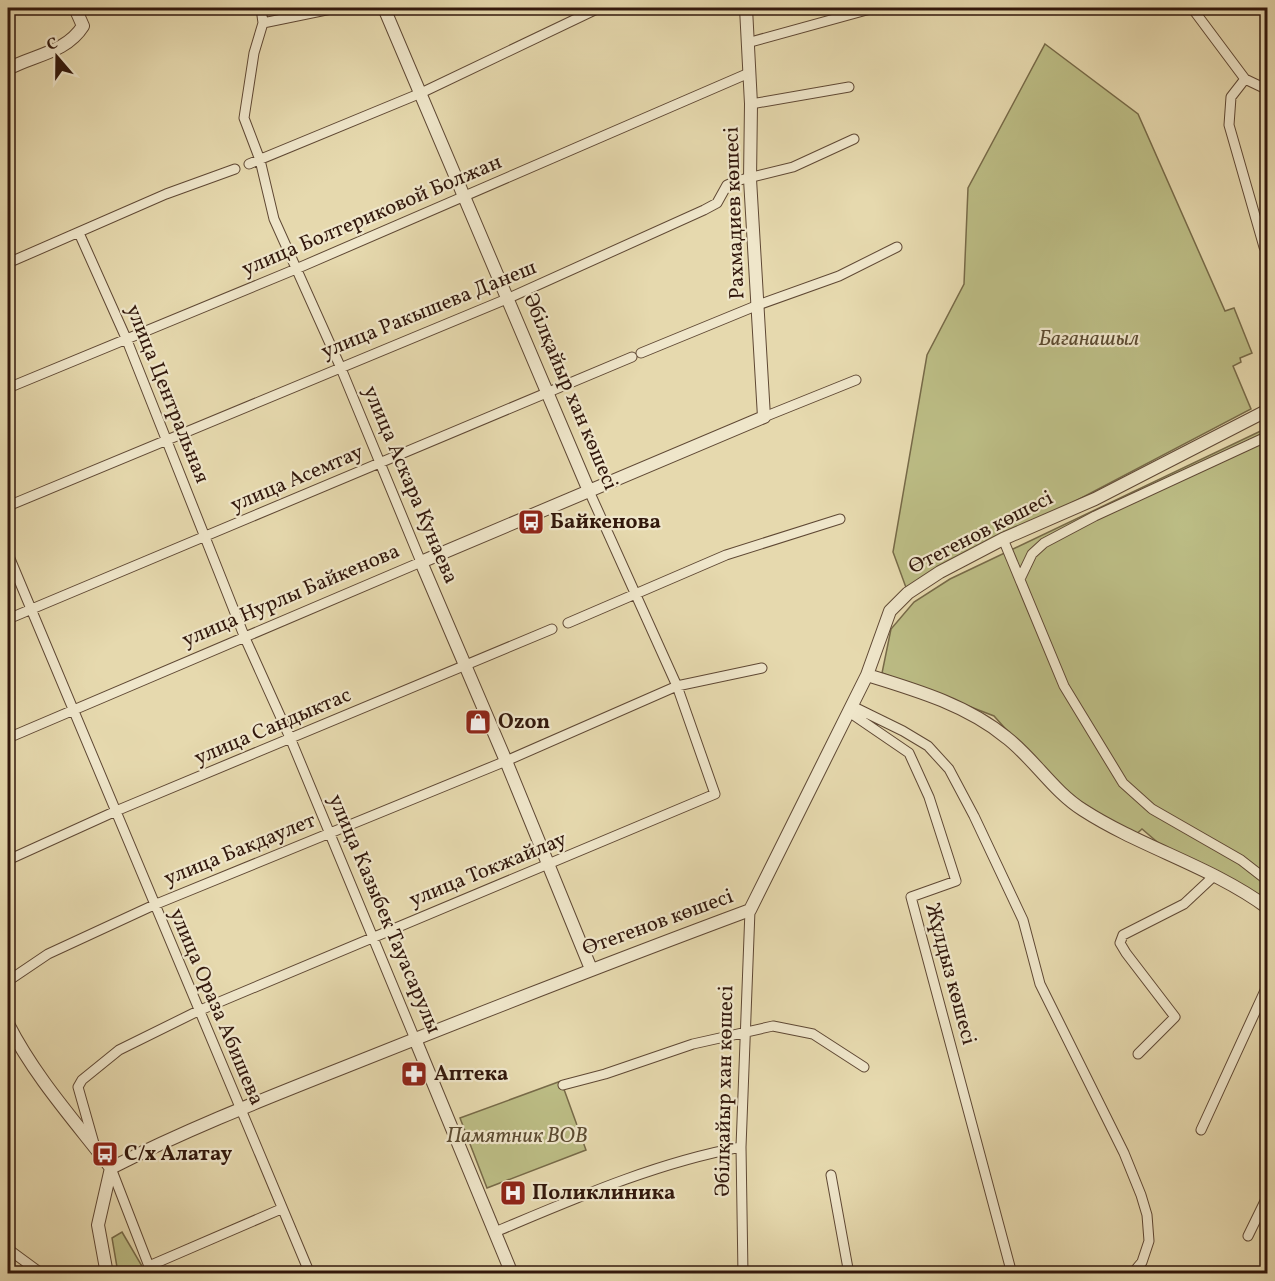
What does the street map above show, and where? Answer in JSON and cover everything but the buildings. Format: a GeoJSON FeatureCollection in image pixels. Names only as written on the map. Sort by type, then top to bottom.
{"type":"FeatureCollection","features":[{"type":"Feature","properties":{"kind":"street"},"geometry":{"type":"LineString","coordinates":[[8,69],[60,47],[83,26],[75,8]]}},
{"type":"Feature","properties":{"kind":"street","name":"улица Аскара Кунаева"},"geometry":{"type":"LineString","coordinates":[[261,8],[263,23],[255,53],[244,118],[260,160],[274,219],[340,366],[549,863],[591,969]]}},
{"type":"Feature","properties":{"kind":"street"},"geometry":{"type":"LineString","coordinates":[[263,23],[336,8]]}},
{"type":"Feature","properties":{"kind":"street","name":"Әбілқайыр хан көшесі"},"geometry":{"type":"LineString","coordinates":[[384,8],[509,297],[589,491],[677,686],[715,794]]}},
{"type":"Feature","properties":{"kind":"street"},"geometry":{"type":"LineString","coordinates":[[249,164],[421,93],[599,8]]}},
{"type":"Feature","properties":{"kind":"street","name":"Рахмадиев көшесі"},"geometry":{"type":"LineString","coordinates":[[746,8],[751,104],[750,179],[764,417]]}},
{"type":"Feature","properties":{"kind":"street"},"geometry":{"type":"LineString","coordinates":[[747,43],[874,8]]}},
{"type":"Feature","properties":{"kind":"street"},"geometry":{"type":"LineString","coordinates":[[1192,8],[1245,79],[1268,90]]}},
{"type":"Feature","properties":{"kind":"street","name":"улица Болтериковой Болжан"},"geometry":{"type":"LineString","coordinates":[[8,388],[296,269],[749,73]]}},
{"type":"Feature","properties":{"kind":"street"},"geometry":{"type":"LineString","coordinates":[[1245,79],[1231,98],[1228,111],[1230,136],[1264,247]]}},
{"type":"Feature","properties":{"kind":"street"},"geometry":{"type":"LineString","coordinates":[[751,104],[849,87]]}},
{"type":"Feature","properties":{"kind":"street","name":"улица Ракышева Данеш"},"geometry":{"type":"LineString","coordinates":[[8,506],[166,438],[509,297],[704,210],[717,202],[728,186],[794,166],[855,139]]}},
{"type":"Feature","properties":{"kind":"street"},"geometry":{"type":"LineString","coordinates":[[8,263],[166,194],[235,169]]}},
{"type":"Feature","properties":{"kind":"street","name":"улица Центральная"},"geometry":{"type":"LineString","coordinates":[[79,233],[126,338],[244,638]]}},
{"type":"Feature","properties":{"kind":"street","name":"улица Асемтау"},"geometry":{"type":"LineString","coordinates":[[8,619],[758,305],[839,276],[897,247]]}},
{"type":"Feature","properties":{"kind":"street","name":"улица Нурлы Байкенова"},"geometry":{"type":"LineString","coordinates":[[8,738],[856,380]]}},
{"type":"Feature","properties":{"kind":"street","name":"Өтегенов көшесі"},"geometry":{"type":"LineString","coordinates":[[111,1168],[154,1146],[240,1109],[591,969],[750,910],[867,675],[890,611],[908,593],[940,572],[1003,539],[1095,499],[1268,410]]}},
{"type":"Feature","properties":{"kind":"street"},"geometry":{"type":"LineString","coordinates":[[1021,577],[1032,554],[1044,543],[1095,516],[1268,436]]}},
{"type":"Feature","properties":{"kind":"street"},"geometry":{"type":"LineString","coordinates":[[568,623],[726,555],[840,519]]}},
{"type":"Feature","properties":{"kind":"street"},"geometry":{"type":"LineString","coordinates":[[1003,539],[1021,577],[1064,686],[1123,783],[1152,809],[1241,860],[1268,881]]}},
{"type":"Feature","properties":{"kind":"street","name":"улица Ораза Абишева"},"geometry":{"type":"LineString","coordinates":[[8,554],[280,1209],[310,1274]]}},
{"type":"Feature","properties":{"kind":"street","name":"улица Сандыктас"},"geometry":{"type":"LineString","coordinates":[[8,860],[116,811],[291,740],[552,629]]}},
{"type":"Feature","properties":{"kind":"street","name":"улица Казыбек Тауасарулы"},"geometry":{"type":"LineString","coordinates":[[244,638],[291,740],[512,1274]]}},
{"type":"Feature","properties":{"kind":"street","name":"улица Бакдаулет"},"geometry":{"type":"LineString","coordinates":[[8,981],[48,954],[154,905],[506,761],[677,686],[762,668]]}},
{"type":"Feature","properties":{"kind":"street"},"geometry":{"type":"LineString","coordinates":[[867,675],[914,689],[967,711],[1007,738],[1080,808],[1123,834],[1241,888],[1268,908]]}},
{"type":"Feature","properties":{"kind":"street"},"geometry":{"type":"LineString","coordinates":[[850,709],[928,746],[949,769],[974,816],[1023,920],[1040,984],[1124,1154],[1141,1195],[1147,1215],[1149,1241],[1142,1262],[1132,1274]]}},
{"type":"Feature","properties":{"kind":"street","name":"Жұлдыз көшесі"},"geometry":{"type":"LineString","coordinates":[[850,709],[909,753],[929,797],[956,881],[911,897],[1012,1274]]}},
{"type":"Feature","properties":{"kind":"street","name":"улица Токжайлау"},"geometry":{"type":"LineString","coordinates":[[95,1147],[78,1087],[82,1080],[119,1050],[198,1011],[715,794]]}},
{"type":"Feature","properties":{"kind":"street"},"geometry":{"type":"LineString","coordinates":[[1138,1054],[1175,1017],[1126,953],[1120,943],[1123,935],[1184,904],[1215,875]]}},
{"type":"Feature","properties":{"kind":"street","name":"Әбілқайыр хан көшесі"},"geometry":{"type":"LineString","coordinates":[[743,1274],[741,1147],[750,910]]}},
{"type":"Feature","properties":{"kind":"street"},"geometry":{"type":"LineString","coordinates":[[1201,1130],[1268,984]]}},
{"type":"Feature","properties":{"kind":"street"},"geometry":{"type":"LineString","coordinates":[[8,1024],[23,1054],[41,1080],[111,1168],[151,1270],[280,1209]]}},
{"type":"Feature","properties":{"kind":"street"},"geometry":{"type":"LineString","coordinates":[[563,1085],[605,1074],[693,1044],[773,1026],[813,1034],[864,1067]]}},
{"type":"Feature","properties":{"kind":"street"},"geometry":{"type":"LineString","coordinates":[[495,1232],[606,1185],[692,1156],[741,1147]]}},
{"type":"Feature","properties":{"kind":"street"},"geometry":{"type":"LineString","coordinates":[[107,1274],[98,1225],[111,1168]]}},
{"type":"Feature","properties":{"kind":"street"},"geometry":{"type":"LineString","coordinates":[[831,1174],[849,1274]]}},
{"type":"Feature","properties":{"kind":"street"},"geometry":{"type":"LineString","coordinates":[[1248,1236],[1268,1195]]}},
{"type":"Feature","properties":{"kind":"street"},"geometry":{"type":"LineString","coordinates":[[8,1249],[42,1274]]}},
{"type":"Feature","properties":{"kind":"green space","name":"Бағанашыл"},"geometry":{"type":"Polygon","coordinates":[[[1045,44],[1138,114],[1225,311],[1234,308],[1252,353],[1240,358],[1241,362],[1233,366],[1251,409],[1003,539],[908,593],[893,552],[927,355],[964,284],[968,188],[1045,44]]]}},
{"type":"Feature","properties":{"kind":"green space"},"geometry":{"type":"Polygon","coordinates":[[[1267,428],[1267,905],[1176,858],[1142,829],[1132,838],[1052,781],[994,716],[882,673],[891,629],[914,602],[950,579],[1267,428]]]}},
{"type":"Feature","properties":{"kind":"green space","name":"Памятник ВОВ"},"geometry":{"type":"Polygon","coordinates":[[[561,1081],[586,1150],[487,1188],[460,1118],[561,1081]]]}},
{"type":"Feature","properties":{"kind":"green space"},"geometry":{"type":"Polygon","coordinates":[[[122,1232],[146,1273],[118,1273],[112,1238],[122,1232]]]}},
{"type":"Feature","properties":{"kind":"place","name":"Байкенова"},"geometry":{"type":"Point","coordinates":[531,522]}},
{"type":"Feature","properties":{"kind":"place","name":"Ozon"},"geometry":{"type":"Point","coordinates":[478,722]}},
{"type":"Feature","properties":{"kind":"place","name":"Аптека"},"geometry":{"type":"Point","coordinates":[414,1074]}},
{"type":"Feature","properties":{"kind":"place","name":"С/х Алатау"},"geometry":{"type":"Point","coordinates":[105,1154]}},
{"type":"Feature","properties":{"kind":"place","name":"Поликлиника"},"geometry":{"type":"Point","coordinates":[513,1193]}}]}
